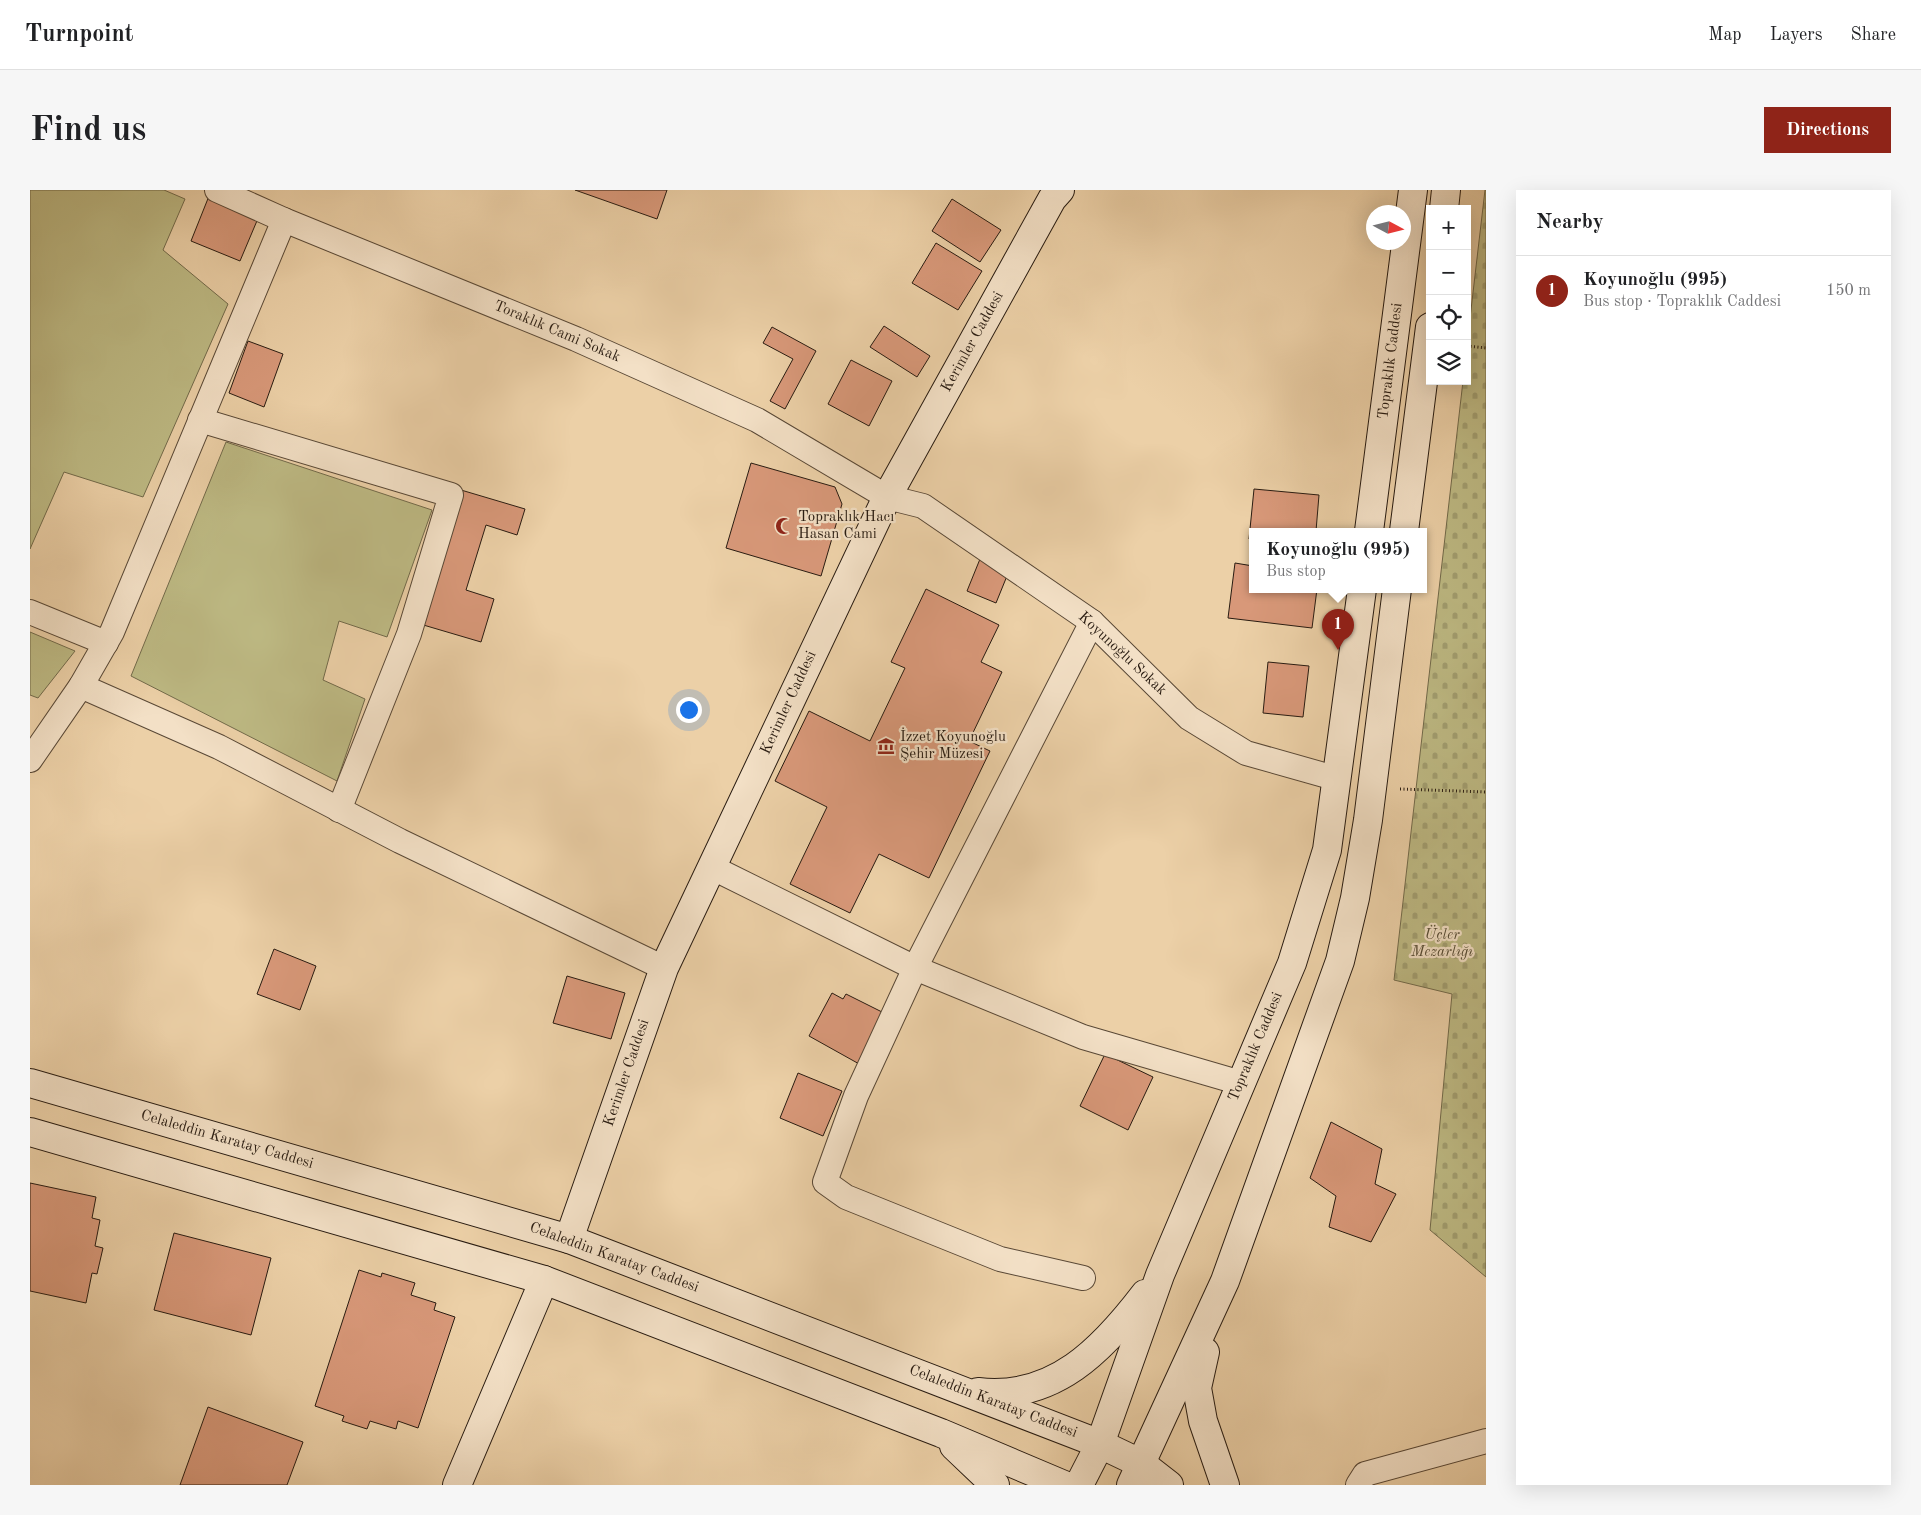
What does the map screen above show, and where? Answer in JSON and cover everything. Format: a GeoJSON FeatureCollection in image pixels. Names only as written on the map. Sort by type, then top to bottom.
{"type":"FeatureCollection","features":[{"type":"Feature","properties":{"kind":"main road","name":"Kerimler Caddesi"},"geometry":{"type":"LineString","coordinates":[[569,1238],[664,968],[711,867],[887,496],[1052,199],[1060,190]]}},
{"type":"Feature","properties":{"kind":"main road","name":"Topraklık Caddesi"},"geometry":{"type":"LineString","coordinates":[[1369,528],[1413,190]]}},
{"type":"Feature","properties":{"kind":"main road"},"geometry":{"type":"LineString","coordinates":[[1444,205],[1446,190]]}},
{"type":"Feature","properties":{"kind":"main road"},"geometry":{"type":"LineString","coordinates":[[1404,528],[1428,340]]}},
{"type":"Feature","properties":{"kind":"main road","name":"Topraklık Caddesi"},"geometry":{"type":"LineString","coordinates":[[1079,1485],[1100,1444],[1160,1275],[1292,963],[1310,912],[1328,850],[1361,593]]}},
{"type":"Feature","properties":{"kind":"main road"},"geometry":{"type":"LineString","coordinates":[[1225,1485],[1203,1421],[1197,1388],[1205,1349],[1225,1281],[1340,961],[1355,898],[1372,788],[1396,593]]}},
{"type":"Feature","properties":{"kind":"main road","name":"Celaleddin Karatay Caddesi"},"geometry":{"type":"LineString","coordinates":[[30,1083],[569,1238],[1100,1444],[1137,1474]]}},
{"type":"Feature","properties":{"kind":"main road"},"geometry":{"type":"LineString","coordinates":[[30,1132],[544,1280],[940,1433],[1064,1485]]}},
{"type":"Feature","properties":{"kind":"main road"},"geometry":{"type":"LineString","coordinates":[[960,1390],[998,1394],[1037,1387],[1069,1372],[1105,1341],[1128,1316],[1160,1275]]}},
{"type":"Feature","properties":{"kind":"main road"},"geometry":{"type":"LineString","coordinates":[[457,1485],[544,1280]]}},
{"type":"Feature","properties":{"kind":"main road"},"geometry":{"type":"LineString","coordinates":[[1170,1485],[1137,1474],[1225,1281]]}},
{"type":"Feature","properties":{"kind":"main road"},"geometry":{"type":"LineString","coordinates":[[940,1433],[995,1485]]}},
{"type":"Feature","properties":{"kind":"street","name":"Toraklık Cami Sokak"},"geometry":{"type":"LineString","coordinates":[[217,190],[284,220],[576,339],[757,420],[887,496]]}},
{"type":"Feature","properties":{"kind":"street"},"geometry":{"type":"LineString","coordinates":[[30,760],[81,686],[112,632],[284,220]]}},
{"type":"Feature","properties":{"kind":"street"},"geometry":{"type":"LineString","coordinates":[[200,420],[451,494],[409,634],[339,810]]}},
{"type":"Feature","properties":{"kind":"street","name":"Koyunoğlu Sokak"},"geometry":{"type":"LineString","coordinates":[[887,496],[923,506],[1092,622],[1189,718],[1246,753],[1338,779]]}},
{"type":"Feature","properties":{"kind":"street"},"geometry":{"type":"LineString","coordinates":[[30,612],[106,642]]}},
{"type":"Feature","properties":{"kind":"street"},"geometry":{"type":"LineString","coordinates":[[1083,1278],[1000,1259],[846,1197],[825,1182],[856,1096],[915,968],[1092,622]]}},
{"type":"Feature","properties":{"kind":"street"},"geometry":{"type":"LineString","coordinates":[[81,686],[219,748],[339,810],[664,968]]}},
{"type":"Feature","properties":{"kind":"street"},"geometry":{"type":"LineString","coordinates":[[711,867],[915,968],[1083,1036],[1241,1083]]}},
{"type":"Feature","properties":{"kind":"street"},"geometry":{"type":"LineString","coordinates":[[1358,1485],[1365,1474],[1486,1441]]}},
{"type":"Feature","properties":{"kind":"path"},"geometry":{"type":"LineString","coordinates":[[1471,346],[1486,348]]}},
{"type":"Feature","properties":{"kind":"path"},"geometry":{"type":"LineString","coordinates":[[1372,788],[1486,792]]}},
{"type":"Feature","properties":{"kind":"green space"},"geometry":{"type":"Polygon","coordinates":[[[30,190],[164,190],[185,199],[163,250],[228,304],[143,497],[64,472],[30,549],[30,190]]]}},
{"type":"Feature","properties":{"kind":"green space","name":"Üçler Mezarlığı"},"geometry":{"type":"Polygon","coordinates":[[[1486,190],[1486,1277],[1430,1230],[1452,994],[1394,980],[1463,385],[1471,385],[1471,310],[1486,190]]]}},
{"type":"Feature","properties":{"kind":"green space"},"geometry":{"type":"Polygon","coordinates":[[[226,442],[432,510],[387,637],[339,621],[323,680],[365,699],[337,781],[131,676],[226,442]]]}},
{"type":"Feature","properties":{"kind":"green space"},"geometry":{"type":"Polygon","coordinates":[[[30,632],[75,651],[38,698],[30,695],[30,632]]]}},
{"type":"Feature","properties":{"kind":"building"},"geometry":{"type":"Polygon","coordinates":[[[575,190],[667,190],[657,219],[575,190]]]}},
{"type":"Feature","properties":{"kind":"building"},"geometry":{"type":"Polygon","coordinates":[[[209,196],[259,216],[240,261],[191,241],[209,196]]]}},
{"type":"Feature","properties":{"kind":"building"},"geometry":{"type":"Polygon","coordinates":[[[952,199],[1001,230],[980,262],[932,231],[952,199]]]}},
{"type":"Feature","properties":{"kind":"building"},"geometry":{"type":"Polygon","coordinates":[[[936,243],[982,271],[958,310],[912,283],[936,243]]]}},
{"type":"Feature","properties":{"kind":"building"},"geometry":{"type":"Polygon","coordinates":[[[884,326],[930,356],[917,377],[870,347],[884,326]]]}},
{"type":"Feature","properties":{"kind":"building"},"geometry":{"type":"Polygon","coordinates":[[[772,327],[816,351],[785,409],[770,401],[793,359],[763,343],[772,327]]]}},
{"type":"Feature","properties":{"kind":"building"},"geometry":{"type":"Polygon","coordinates":[[[248,341],[283,354],[264,407],[229,393],[248,341]]]}},
{"type":"Feature","properties":{"kind":"building"},"geometry":{"type":"Polygon","coordinates":[[[851,360],[892,381],[869,426],[828,404],[851,360]]]}},
{"type":"Feature","properties":{"kind":"building","name":"Topraklık Hacı Hasan Cami"},"geometry":{"type":"Polygon","coordinates":[[[751,463],[835,487],[842,504],[821,576],[726,548],[751,463]]]}},
{"type":"Feature","properties":{"kind":"building"},"geometry":{"type":"Polygon","coordinates":[[[1254,489],[1319,495],[1316,528],[1250,528],[1254,489]]]}},
{"type":"Feature","properties":{"kind":"building"},"geometry":{"type":"Polygon","coordinates":[[[461,490],[525,509],[517,535],[486,525],[466,590],[494,599],[481,642],[420,624],[461,490]]]}},
{"type":"Feature","properties":{"kind":"building"},"geometry":{"type":"Polygon","coordinates":[[[980,559],[1009,571],[996,603],[967,591],[980,559]]]}},
{"type":"Feature","properties":{"kind":"building"},"geometry":{"type":"Polygon","coordinates":[[[1235,563],[1249,565],[1249,593],[1316,593],[1312,628],[1228,618],[1235,563]]]}},
{"type":"Feature","properties":{"kind":"building","name":"İzzet Koyunoğlu Şehir Müzesi"},"geometry":{"type":"Polygon","coordinates":[[[926,589],[999,625],[981,662],[1002,672],[969,741],[990,751],[929,878],[879,854],[850,913],[790,884],[827,807],[775,781],[809,711],[870,741],[905,668],[891,662],[926,589]]]}},
{"type":"Feature","properties":{"kind":"building"},"geometry":{"type":"Polygon","coordinates":[[[1268,662],[1309,666],[1303,717],[1263,713],[1268,662]]]}},
{"type":"Feature","properties":{"kind":"building"},"geometry":{"type":"Polygon","coordinates":[[[274,949],[316,966],[300,1010],[257,994],[274,949]]]}},
{"type":"Feature","properties":{"kind":"building"},"geometry":{"type":"Polygon","coordinates":[[[567,976],[625,993],[611,1039],[553,1023],[567,976]]]}},
{"type":"Feature","properties":{"kind":"building"},"geometry":{"type":"Polygon","coordinates":[[[832,993],[843,999],[846,994],[888,1015],[861,1065],[809,1036],[832,993]]]}},
{"type":"Feature","properties":{"kind":"building"},"geometry":{"type":"Polygon","coordinates":[[[1105,1054],[1153,1077],[1128,1130],[1080,1106],[1105,1054]]]}},
{"type":"Feature","properties":{"kind":"building"},"geometry":{"type":"Polygon","coordinates":[[[798,1073],[842,1091],[823,1136],[780,1118],[798,1073]]]}},
{"type":"Feature","properties":{"kind":"building"},"geometry":{"type":"Polygon","coordinates":[[[1331,1122],[1382,1149],[1375,1184],[1396,1194],[1371,1242],[1329,1227],[1336,1196],[1310,1178],[1331,1122]]]}},
{"type":"Feature","properties":{"kind":"building"},"geometry":{"type":"Polygon","coordinates":[[[30,1183],[96,1197],[92,1218],[100,1220],[95,1246],[103,1248],[97,1274],[92,1273],[86,1303],[30,1291],[30,1183]]]}},
{"type":"Feature","properties":{"kind":"building"},"geometry":{"type":"Polygon","coordinates":[[[174,1233],[271,1258],[251,1335],[154,1310],[174,1233]]]}},
{"type":"Feature","properties":{"kind":"building"},"geometry":{"type":"Polygon","coordinates":[[[359,1270],[381,1277],[382,1273],[415,1283],[411,1295],[436,1303],[434,1310],[455,1317],[418,1428],[398,1421],[396,1429],[370,1421],[367,1429],[342,1421],[344,1416],[315,1406],[359,1270]]]}},
{"type":"Feature","properties":{"kind":"building"},"geometry":{"type":"Polygon","coordinates":[[[208,1407],[303,1442],[287,1485],[180,1485],[208,1407]]]}},
{"type":"Feature","properties":{"kind":"place","name":"Topraklık Hacı Hasan Cami"},"geometry":{"type":"Point","coordinates":[784,526]}},
{"type":"Feature","properties":{"kind":"place","name":"Koyunoğlu (995)"},"geometry":{"type":"Point","coordinates":[1338,650]}},
{"type":"Feature","properties":{"kind":"place","name":"İzzet Koyunoğlu Şehir Müzesi"},"geometry":{"type":"Point","coordinates":[886,746]}}]}
